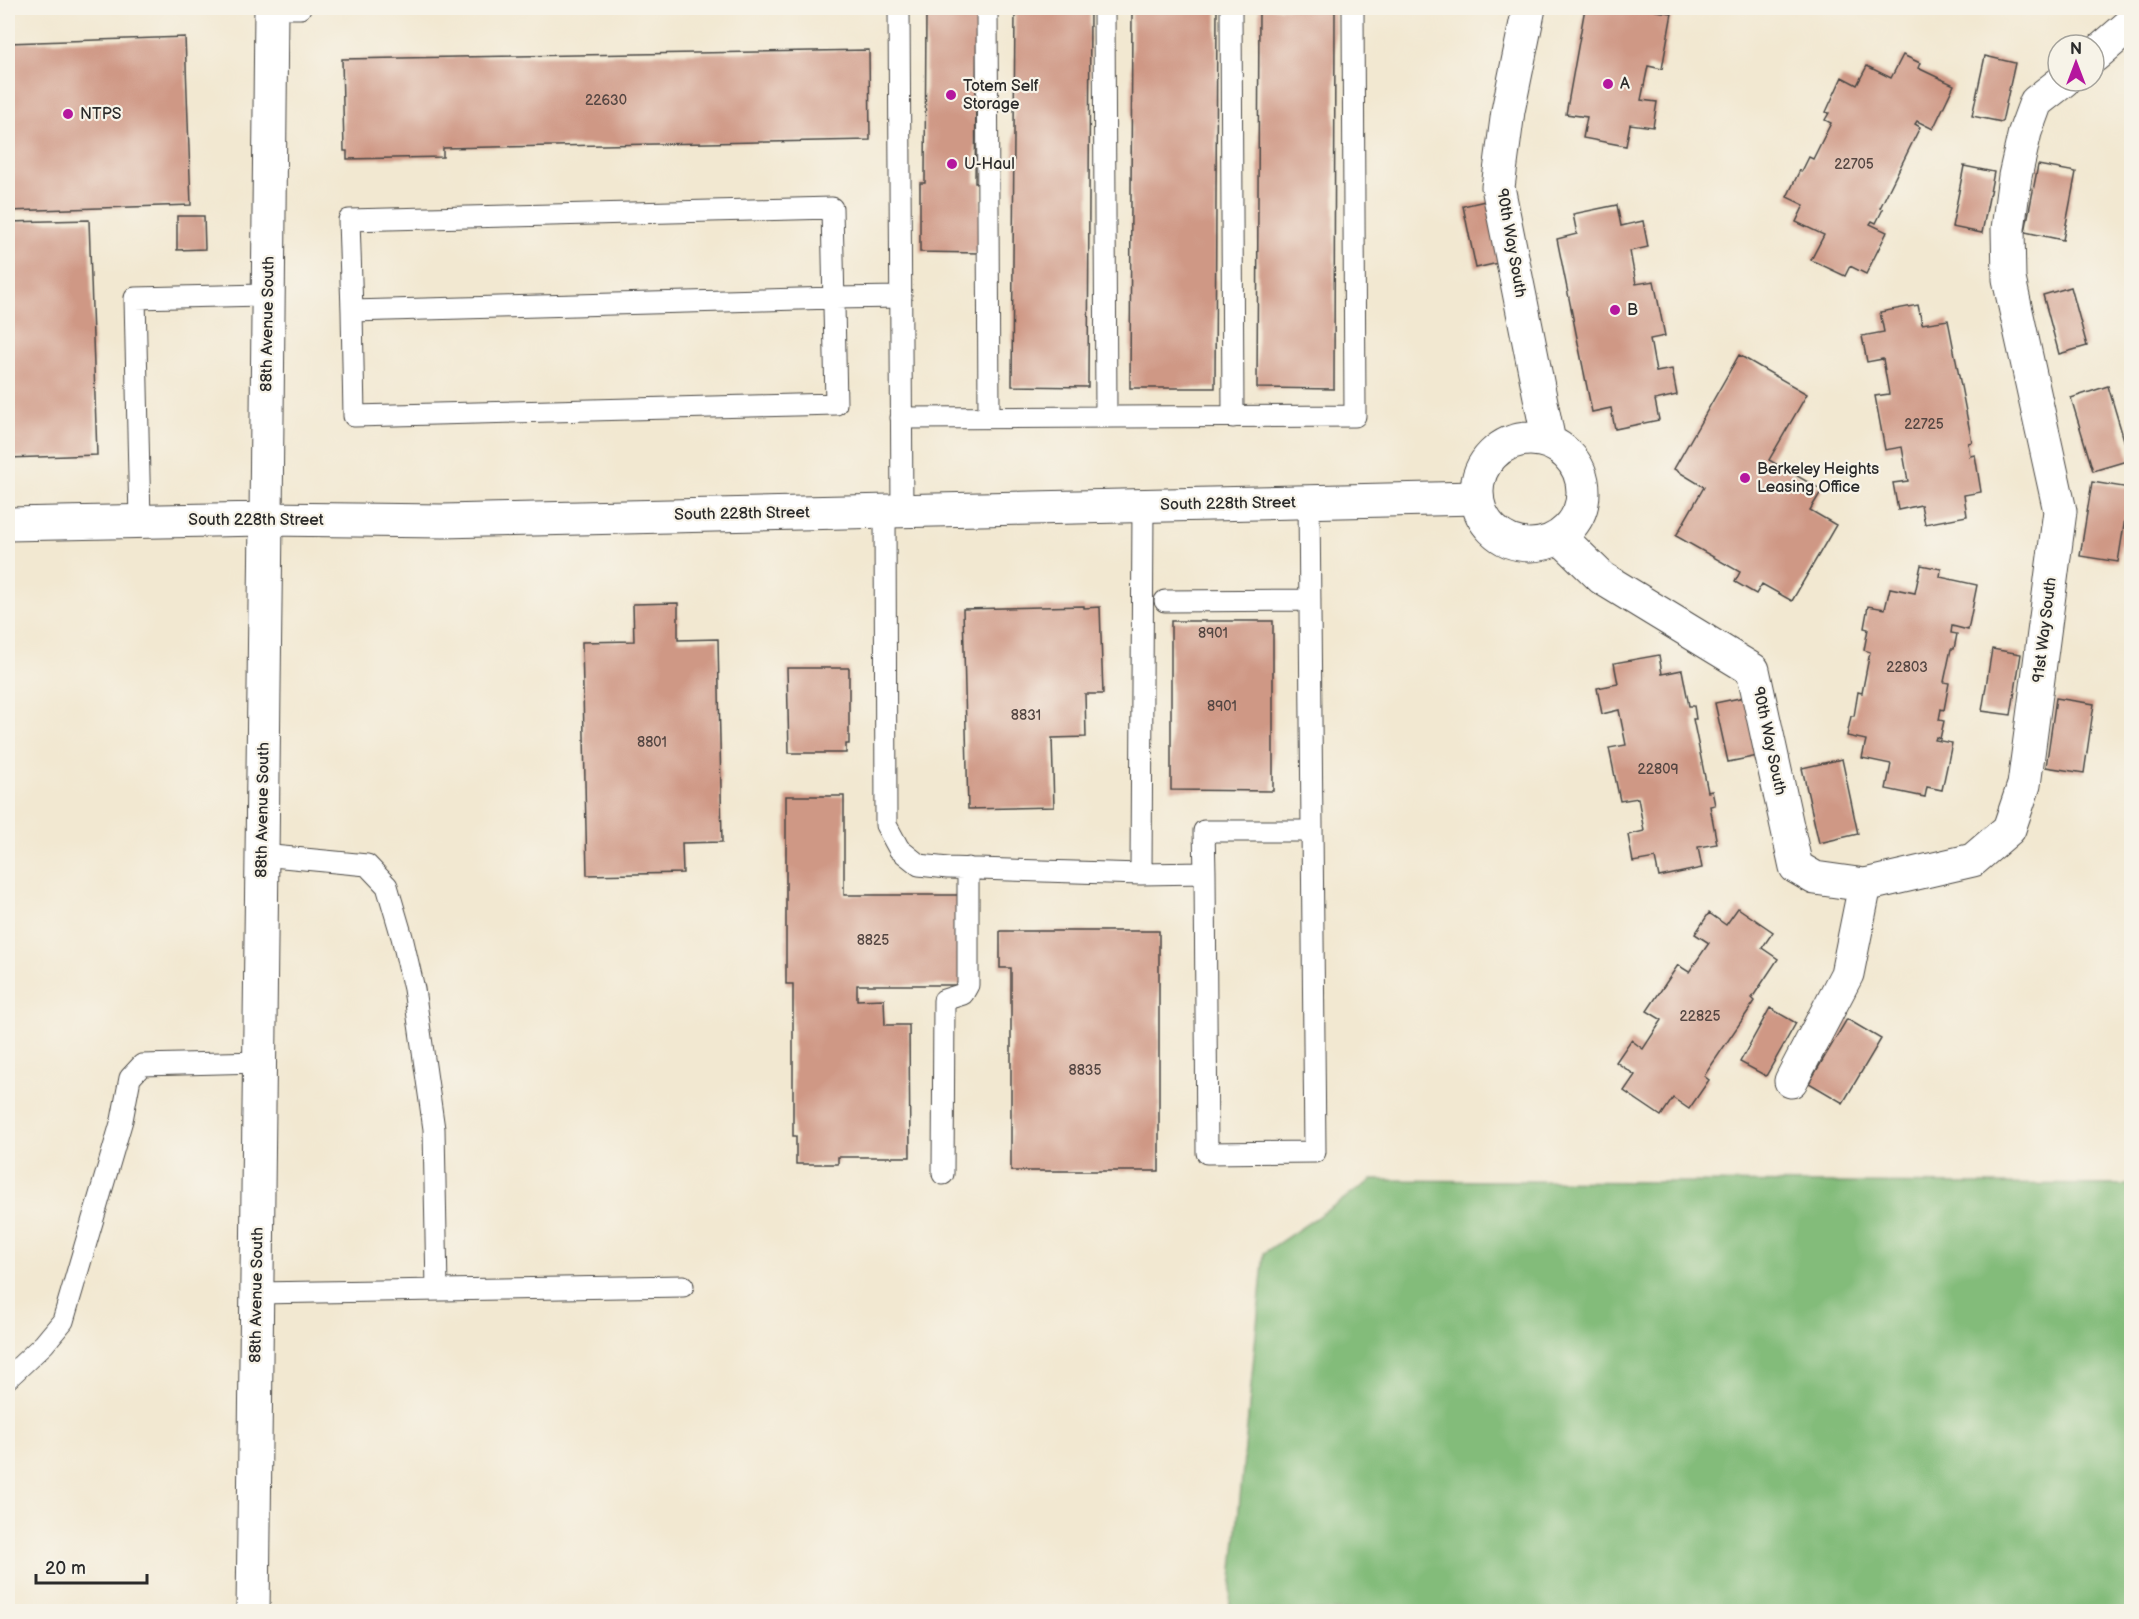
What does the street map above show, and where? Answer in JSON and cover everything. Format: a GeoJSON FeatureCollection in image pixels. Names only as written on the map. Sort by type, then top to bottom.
{"type":"FeatureCollection","features":[{"type":"Feature","properties":{"kind":"street","name":"88th Avenue South"},"geometry":{"type":"LineString","coordinates":[[253,1611],[268,295],[281,8]]}},
{"type":"Feature","properties":{"kind":"street","name":"90th Way South"},"geometry":{"type":"LineString","coordinates":[[1528,8],[1508,111],[1498,187],[1549,442]]}},
{"type":"Feature","properties":{"kind":"street"},"geometry":{"type":"LineString","coordinates":[[2106,46],[2132,23]]}},
{"type":"Feature","properties":{"kind":"street","name":"91st Way South"},"geometry":{"type":"LineString","coordinates":[[1865,885],[1973,860],[2009,829],[2024,785],[2060,511],[2009,279],[2008,229],[2025,132],[2036,102],[2048,93]]}},
{"type":"Feature","properties":{"kind":"street"},"geometry":{"type":"LineString","coordinates":[[1531,439],[1549,442],[1563,450],[1575,462],[1582,477],[1584,494],[1581,511],[1560,537],[1543,544],[1525,545],[1508,540],[1493,530],[1482,516],[1477,498],[1478,480],[1485,463],[1497,450],[1513,442],[1531,439]]}},
{"type":"Feature","properties":{"kind":"street","name":"South 228th Street"},"geometry":{"type":"LineString","coordinates":[[8,524],[266,519],[443,521],[1477,498]]}},
{"type":"Feature","properties":{"kind":"street","name":"90th Way South"},"geometry":{"type":"LineString","coordinates":[[1560,537],[1602,578],[1753,670],[1796,867],[1815,878],[1865,885]]}},
{"type":"Feature","properties":{"kind":"street"},"geometry":{"type":"LineString","coordinates":[[1791,1081],[1847,974],[1865,885]]}},
{"type":"Feature","properties":{"kind":"lane"},"geometry":{"type":"LineString","coordinates":[[899,8],[901,418],[893,511],[886,825],[899,849],[919,865],[1141,874],[1205,873]]}},
{"type":"Feature","properties":{"kind":"lane"},"geometry":{"type":"LineString","coordinates":[[987,8],[989,417]]}},
{"type":"Feature","properties":{"kind":"lane"},"geometry":{"type":"LineString","coordinates":[[1104,8],[1106,417]]}},
{"type":"Feature","properties":{"kind":"lane"},"geometry":{"type":"LineString","coordinates":[[1231,8],[1233,417]]}},
{"type":"Feature","properties":{"kind":"lane"},"geometry":{"type":"LineString","coordinates":[[901,418],[1355,416],[1353,8]]}},
{"type":"Feature","properties":{"kind":"lane"},"geometry":{"type":"LineString","coordinates":[[832,208],[834,298],[836,404],[354,416],[349,220],[832,208]]}},
{"type":"Feature","properties":{"kind":"lane"},"geometry":{"type":"LineString","coordinates":[[140,521],[135,298],[268,295]]}},
{"type":"Feature","properties":{"kind":"lane"},"geometry":{"type":"LineString","coordinates":[[352,311],[901,297]]}},
{"type":"Feature","properties":{"kind":"lane"},"geometry":{"type":"LineString","coordinates":[[1309,502],[1315,1152],[1207,1153],[1204,831],[1312,831]]}},
{"type":"Feature","properties":{"kind":"lane"},"geometry":{"type":"LineString","coordinates":[[1141,874],[1143,505]]}},
{"type":"Feature","properties":{"kind":"lane"},"geometry":{"type":"LineString","coordinates":[[1165,601],[1310,600]]}},
{"type":"Feature","properties":{"kind":"lane"},"geometry":{"type":"LineString","coordinates":[[262,855],[367,865],[387,886],[414,989],[434,1129],[437,1290]]}},
{"type":"Feature","properties":{"kind":"lane"},"geometry":{"type":"LineString","coordinates":[[943,1174],[944,1000],[963,994],[968,985],[968,868]]}},
{"type":"Feature","properties":{"kind":"lane"},"geometry":{"type":"LineString","coordinates":[[8,1378],[44,1344],[63,1321],[122,1120],[130,1078],[142,1065],[260,1062]]}},
{"type":"Feature","properties":{"kind":"lane"},"geometry":{"type":"LineString","coordinates":[[257,1293],[682,1286]]}},
{"type":"Feature","properties":{"kind":"green space"},"geometry":{"type":"Polygon","coordinates":[[[1372,1180],[2131,1185],[2131,1611],[1229,1611],[1264,1253],[1372,1180]]]}},
{"type":"Feature","properties":{"kind":"building","name":"Totem Self Storage"},"geometry":{"type":"Polygon","coordinates":[[[926,8],[977,8],[975,183],[981,183],[980,253],[920,252],[920,183],[925,183],[926,8]]]}},
{"type":"Feature","properties":{"kind":"building"},"geometry":{"type":"Polygon","coordinates":[[[1015,8],[1090,8],[1088,387],[1012,386],[1015,8]]]}},
{"type":"Feature","properties":{"kind":"building"},"geometry":{"type":"Polygon","coordinates":[[[1132,8],[1217,8],[1215,388],[1130,388],[1132,8]]]}},
{"type":"Feature","properties":{"kind":"building"},"geometry":{"type":"Polygon","coordinates":[[[1259,8],[1335,8],[1334,389],[1257,388],[1259,8]]]}},
{"type":"Feature","properties":{"kind":"building","name":"A"},"geometry":{"type":"Polygon","coordinates":[[[1585,8],[1656,8],[1656,11],[1672,13],[1662,69],[1648,66],[1641,100],[1657,102],[1653,127],[1630,124],[1626,146],[1583,138],[1587,117],[1566,114],[1585,8]]]}},
{"type":"Feature","properties":{"kind":"building"},"geometry":{"type":"Polygon","coordinates":[[[185,37],[191,205],[8,211],[8,43],[185,37]]]}},
{"type":"Feature","properties":{"kind":"building"},"geometry":{"type":"Polygon","coordinates":[[[869,50],[870,140],[443,148],[443,157],[347,159],[347,151],[344,151],[342,59],[869,50]]]}},
{"type":"Feature","properties":{"kind":"building"},"geometry":{"type":"Polygon","coordinates":[[[1903,55],[1920,63],[1918,68],[1954,85],[1933,129],[1917,121],[1915,124],[1920,127],[1880,208],[1883,209],[1876,223],[1872,221],[1870,224],[1887,232],[1866,274],[1850,266],[1845,276],[1811,260],[1824,235],[1796,222],[1804,205],[1787,197],[1800,170],[1802,171],[1809,157],[1813,159],[1831,123],[1825,120],[1829,113],[1826,112],[1842,77],[1857,85],[1867,66],[1891,78],[1903,55]]]}},
{"type":"Feature","properties":{"kind":"building"},"geometry":{"type":"Polygon","coordinates":[[[1985,56],[2015,63],[2002,122],[1972,116],[1985,56]]]}},
{"type":"Feature","properties":{"kind":"building"},"geometry":{"type":"Polygon","coordinates":[[[2038,165],[2076,172],[2063,240],[2025,232],[2038,165]]]}},
{"type":"Feature","properties":{"kind":"building"},"geometry":{"type":"Polygon","coordinates":[[[1964,166],[1994,172],[1982,233],[1952,227],[1964,166]]]}},
{"type":"Feature","properties":{"kind":"building"},"geometry":{"type":"Polygon","coordinates":[[[1494,199],[1507,261],[1476,268],[1463,206],[1494,199]]]}},
{"type":"Feature","properties":{"kind":"building","name":"B"},"geometry":{"type":"Polygon","coordinates":[[[1617,205],[1621,226],[1643,221],[1648,247],[1630,251],[1636,284],[1654,281],[1665,336],[1650,339],[1656,372],[1672,369],[1677,395],[1655,400],[1659,420],[1615,429],[1611,408],[1592,412],[1557,239],[1577,234],[1573,214],[1617,205]]]}},
{"type":"Feature","properties":{"kind":"building"},"geometry":{"type":"Polygon","coordinates":[[[177,216],[204,216],[205,249],[177,250],[177,216]]]}},
{"type":"Feature","properties":{"kind":"building"},"geometry":{"type":"Polygon","coordinates":[[[89,220],[97,455],[8,458],[8,222],[89,220]]]}},
{"type":"Feature","properties":{"kind":"building"},"geometry":{"type":"Polygon","coordinates":[[[2071,287],[2087,346],[2059,354],[2043,295],[2071,287]]]}},
{"type":"Feature","properties":{"kind":"building"},"geometry":{"type":"Polygon","coordinates":[[[1918,305],[1922,324],[1948,320],[1972,442],[1968,443],[1970,456],[1975,455],[1981,492],[1964,495],[1967,516],[1925,524],[1921,505],[1898,510],[1893,483],[1908,481],[1902,447],[1885,450],[1875,396],[1889,394],[1883,359],[1867,362],[1862,336],[1884,332],[1880,312],[1918,305]]]}},
{"type":"Feature","properties":{"kind":"building","name":"Berkeley Heights Leasing Office"},"geometry":{"type":"Polygon","coordinates":[[[1739,355],[1807,394],[1769,460],[1822,490],[1810,510],[1836,525],[1792,601],[1762,584],[1756,594],[1735,582],[1740,572],[1676,536],[1704,487],[1674,469],[1739,355]]]}},
{"type":"Feature","properties":{"kind":"building"},"geometry":{"type":"Polygon","coordinates":[[[2108,386],[2130,460],[2093,471],[2071,398],[2108,386]]]}},
{"type":"Feature","properties":{"kind":"building"},"geometry":{"type":"Polygon","coordinates":[[[2092,482],[2130,488],[2118,562],[2080,556],[2092,482]]]}},
{"type":"Feature","properties":{"kind":"building"},"geometry":{"type":"Polygon","coordinates":[[[1921,565],[1941,569],[1940,577],[1977,585],[1968,630],[1952,626],[1951,633],[1957,634],[1954,649],[1951,649],[1944,682],[1949,683],[1944,710],[1941,709],[1939,720],[1944,721],[1940,739],[1936,737],[1935,740],[1952,743],[1942,790],[1927,787],[1925,797],[1886,789],[1891,764],[1862,758],[1866,740],[1847,736],[1851,716],[1854,716],[1858,692],[1862,693],[1870,652],[1864,650],[1868,629],[1864,628],[1868,606],[1885,609],[1890,588],[1915,593],[1921,565]]]}},
{"type":"Feature","properties":{"kind":"building"},"geometry":{"type":"Polygon","coordinates":[[[678,603],[678,640],[718,639],[722,842],[682,843],[683,873],[587,875],[582,642],[634,641],[633,604],[678,603]]]}},
{"type":"Feature","properties":{"kind":"building"},"geometry":{"type":"Polygon","coordinates":[[[1084,606],[1084,608],[1100,607],[1103,694],[1085,694],[1086,737],[1052,738],[1054,807],[968,809],[963,609],[1084,606]]]}},
{"type":"Feature","properties":{"kind":"building"},"geometry":{"type":"Polygon","coordinates":[[[1171,621],[1273,621],[1273,791],[1171,790],[1171,621]]]}},
{"type":"Feature","properties":{"kind":"building"},"geometry":{"type":"Polygon","coordinates":[[[1992,649],[2021,654],[2011,715],[1982,711],[1992,649]]]}},
{"type":"Feature","properties":{"kind":"building"},"geometry":{"type":"Polygon","coordinates":[[[1659,655],[1662,674],[1682,670],[1689,706],[1694,706],[1696,719],[1693,719],[1708,792],[1712,791],[1715,805],[1710,806],[1717,844],[1698,847],[1702,868],[1659,877],[1655,858],[1633,862],[1628,835],[1644,831],[1638,798],[1620,801],[1609,748],[1626,745],[1619,710],[1602,714],[1597,688],[1618,684],[1614,663],[1659,655]]]}},
{"type":"Feature","properties":{"kind":"building"},"geometry":{"type":"Polygon","coordinates":[[[787,668],[849,668],[849,744],[846,744],[846,753],[789,753],[787,668]]]}},
{"type":"Feature","properties":{"kind":"building"},"geometry":{"type":"Polygon","coordinates":[[[1745,697],[1758,756],[1728,762],[1715,703],[1745,697]]]}},
{"type":"Feature","properties":{"kind":"building"},"geometry":{"type":"Polygon","coordinates":[[[2056,698],[2094,704],[2084,773],[2046,767],[2056,698]]]}},
{"type":"Feature","properties":{"kind":"building"},"geometry":{"type":"Polygon","coordinates":[[[1842,759],[1858,834],[1819,843],[1802,768],[1842,759]]]}},
{"type":"Feature","properties":{"kind":"building"},"geometry":{"type":"Polygon","coordinates":[[[786,796],[844,796],[844,895],[961,895],[961,985],[857,985],[857,1000],[884,999],[885,1025],[909,1025],[910,1157],[838,1157],[838,1164],[796,1164],[796,1136],[793,1136],[793,984],[786,984],[786,796]]]}},
{"type":"Feature","properties":{"kind":"building"},"geometry":{"type":"Polygon","coordinates":[[[1738,908],[1773,932],[1762,948],[1778,959],[1752,998],[1755,1001],[1704,1076],[1709,1080],[1689,1109],[1673,1098],[1661,1116],[1624,1091],[1635,1075],[1616,1062],[1631,1040],[1643,1049],[1662,1020],[1647,1011],[1678,965],[1689,972],[1709,943],[1695,934],[1709,913],[1726,925],[1738,908]]]}},
{"type":"Feature","properties":{"kind":"building"},"geometry":{"type":"Polygon","coordinates":[[[1000,931],[1159,931],[1159,1171],[1011,1171],[1011,968],[1000,968],[1000,931]]]}},
{"type":"Feature","properties":{"kind":"building"},"geometry":{"type":"Polygon","coordinates":[[[1770,1008],[1796,1023],[1766,1076],[1740,1062],[1770,1008]]]}},
{"type":"Feature","properties":{"kind":"building"},"geometry":{"type":"Polygon","coordinates":[[[1847,1019],[1881,1039],[1843,1103],[1809,1083],[1847,1019]]]}},
{"type":"Feature","properties":{"kind":"place","name":"A"},"geometry":{"type":"Point","coordinates":[1608,84]}},
{"type":"Feature","properties":{"kind":"place","name":"Totem Self Storage"},"geometry":{"type":"Point","coordinates":[951,95]}},
{"type":"Feature","properties":{"kind":"place","name":"NTPS"},"geometry":{"type":"Point","coordinates":[68,114]}},
{"type":"Feature","properties":{"kind":"place","name":"U-Haul"},"geometry":{"type":"Point","coordinates":[952,164]}},
{"type":"Feature","properties":{"kind":"place","name":"B"},"geometry":{"type":"Point","coordinates":[1615,310]}},
{"type":"Feature","properties":{"kind":"place","name":"Berkeley Heights Leasing Office"},"geometry":{"type":"Point","coordinates":[1745,478]}}]}
